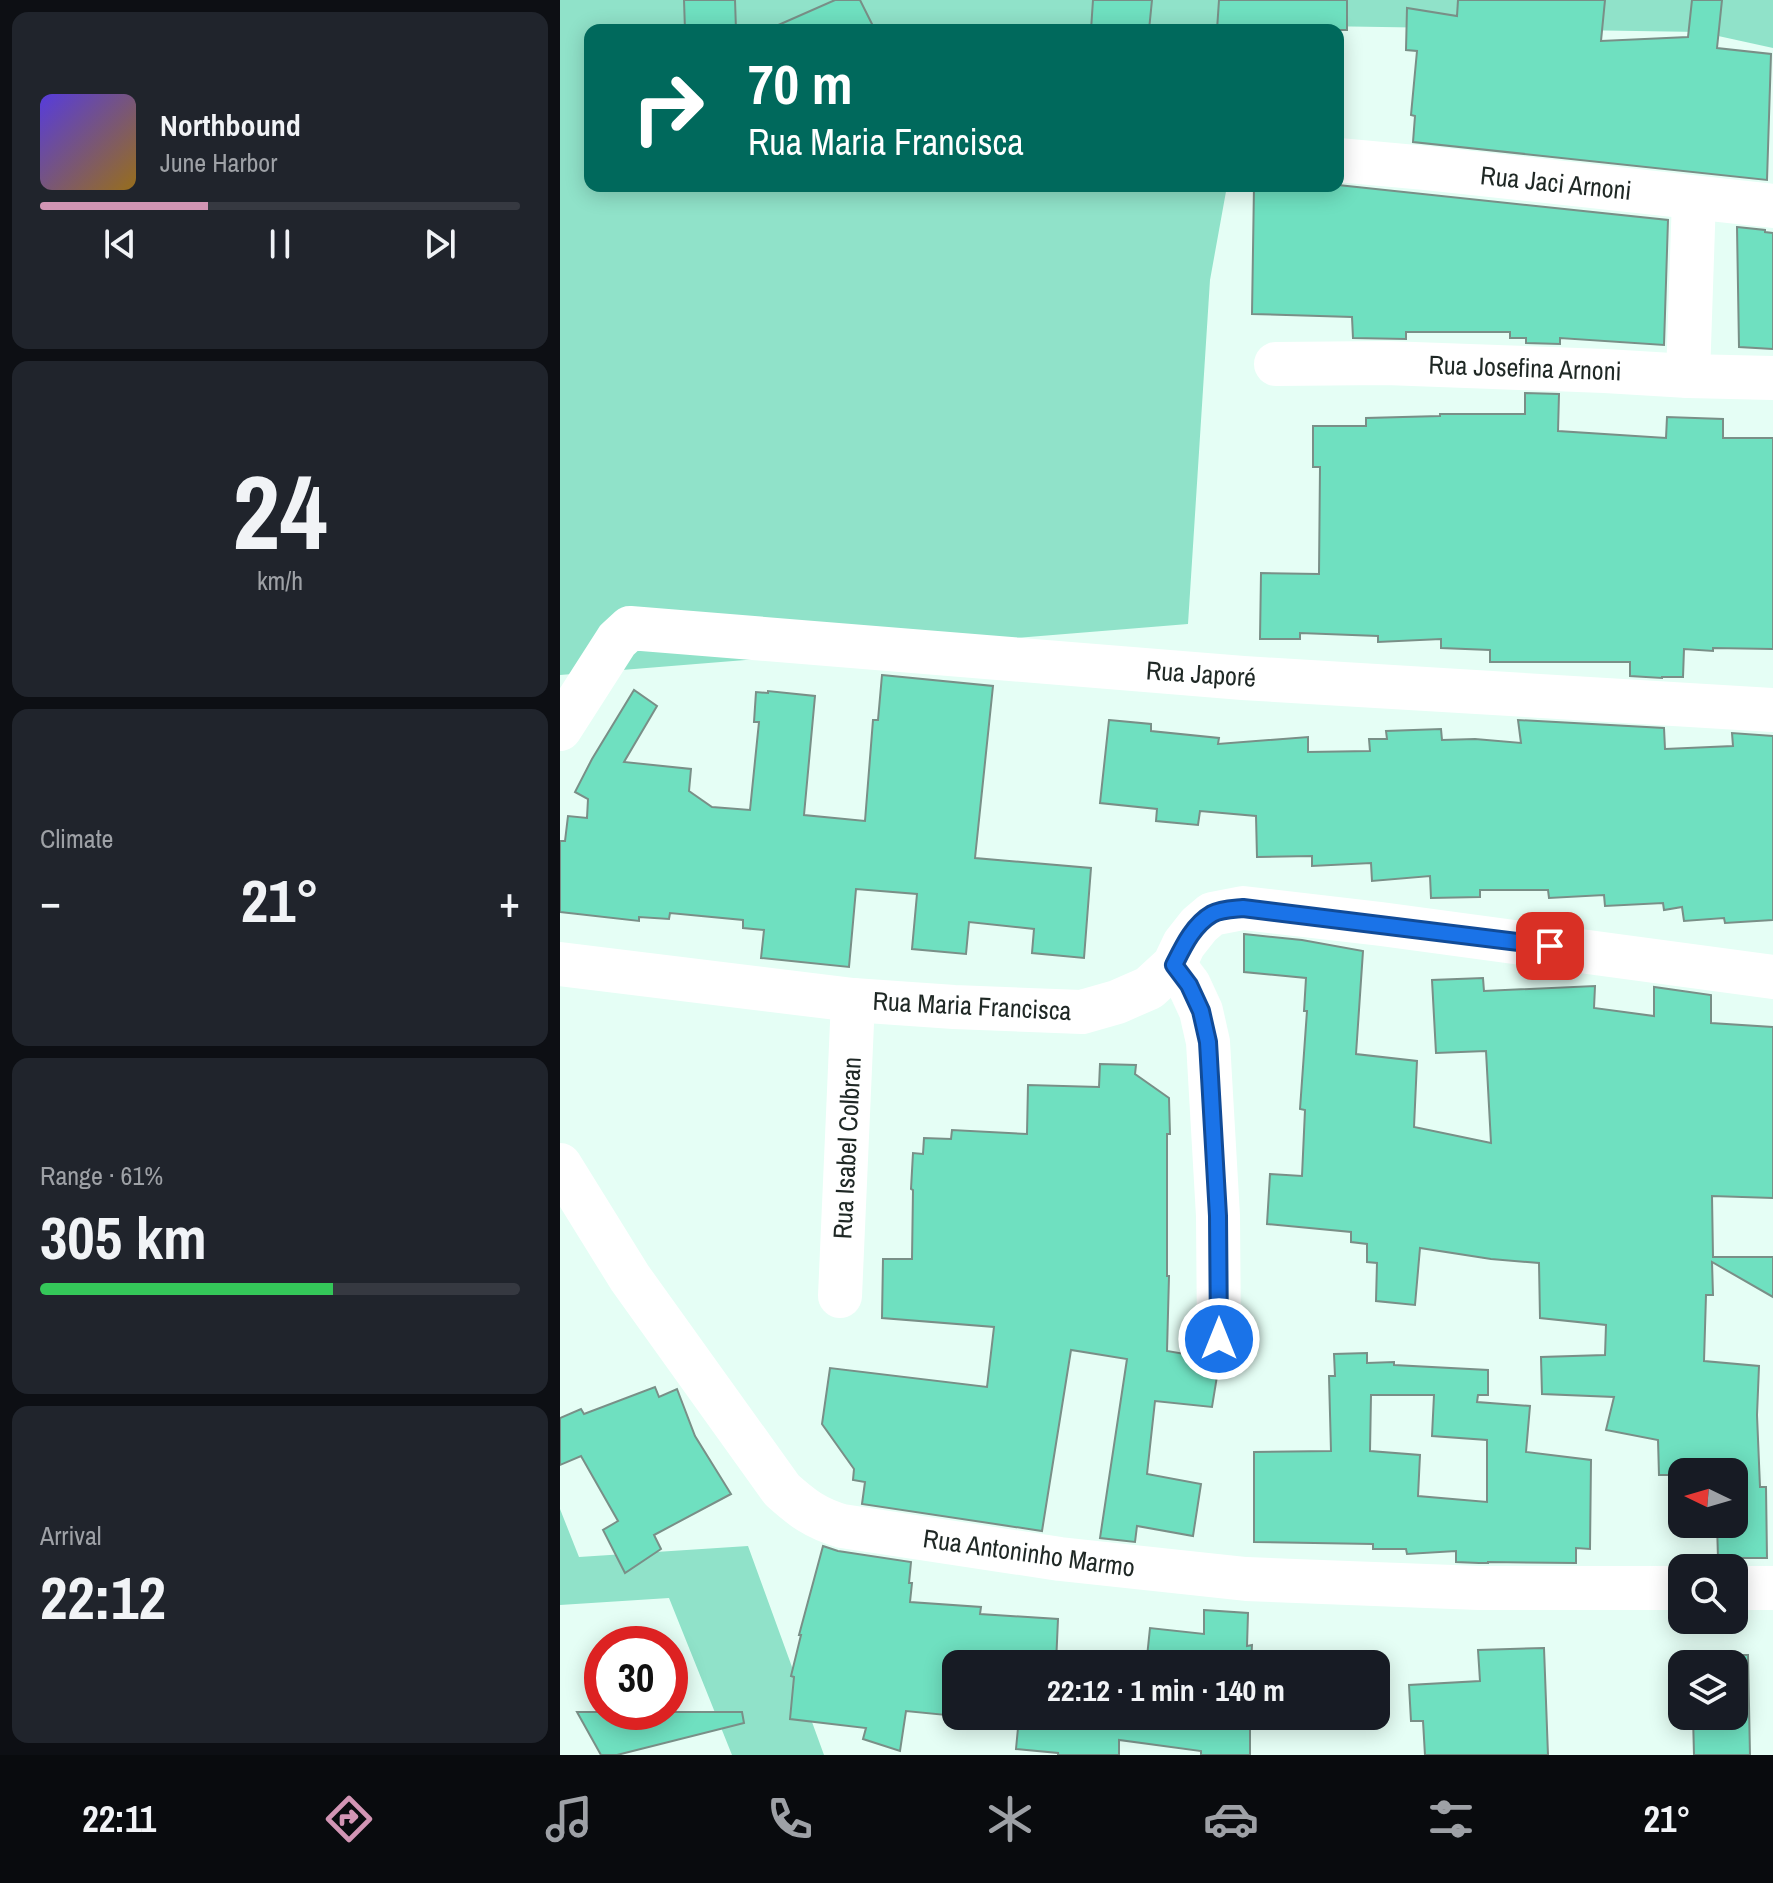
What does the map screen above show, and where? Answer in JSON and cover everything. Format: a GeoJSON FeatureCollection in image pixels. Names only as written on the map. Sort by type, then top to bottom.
{"type":"FeatureCollection","features":[{"type":"Feature","properties":{"kind":"street","name":"Rua Jaci Arnoni"},"geometry":{"type":"LineString","coordinates":[[1344,161],[1773,206]]}},
{"type":"Feature","properties":{"kind":"street"},"geometry":{"type":"LineString","coordinates":[[1688,376],[1694,198]]}},
{"type":"Feature","properties":{"kind":"street","name":"Rua Josefina Arnoni"},"geometry":{"type":"LineString","coordinates":[[1276,364],[1386,363],[1773,378]]}},
{"type":"Feature","properties":{"kind":"street","name":"Rua Japoré"},"geometry":{"type":"LineString","coordinates":[[560,729],[617,640],[630,628],[1243,678],[1773,710]]}},
{"type":"Feature","properties":{"kind":"street","name":"Rua Maria Francisca"},"geometry":{"type":"LineString","coordinates":[[560,964],[853,1000],[1082,1012],[1149,988],[1174,965],[1184,944],[1199,925],[1212,914],[1243,908],[1773,977]]}},
{"type":"Feature","properties":{"kind":"street"},"geometry":{"type":"LineString","coordinates":[[1174,965],[1189,985],[1201,1011],[1208,1042],[1218,1216],[1219,1339]]}},
{"type":"Feature","properties":{"kind":"street","name":"Rua Isabel Colbran"},"geometry":{"type":"LineString","coordinates":[[840,1296],[853,1000]]}},
{"type":"Feature","properties":{"kind":"street","name":"Rua Antoninho Marmo"},"geometry":{"type":"LineString","coordinates":[[560,1165],[630,1278],[772,1477],[802,1509],[822,1520],[842,1526],[1060,1559],[1246,1579],[1479,1588],[1668,1588]]}},
{"type":"Feature","properties":{"kind":"street"},"geometry":{"type":"LineString","coordinates":[[1748,1588],[1773,1588]]}},
{"type":"Feature","properties":{"kind":"green space"},"geometry":{"type":"Polygon","coordinates":[[[560,0],[1773,0],[1773,48],[1700,32],[1344,24],[584,24],[584,192],[1226,192],[1210,280],[1188,624],[560,675],[560,0]]]}},
{"type":"Feature","properties":{"kind":"green space"},"geometry":{"type":"Polygon","coordinates":[[[560,1509],[579,1557],[748,1546],[824,1755],[732,1755],[688,1645],[688,1626],[680,1626],[669,1598],[560,1605],[560,1509]]]}},
{"type":"Feature","properties":{"kind":"building"},"geometry":{"type":"Polygon","coordinates":[[[684,0],[735,0],[736,24],[685,24],[684,0]]]}},
{"type":"Feature","properties":{"kind":"building"},"geometry":{"type":"Polygon","coordinates":[[[835,0],[860,0],[872,24],[781,24],[835,0]]]}},
{"type":"Feature","properties":{"kind":"building"},"geometry":{"type":"Polygon","coordinates":[[[1093,0],[1152,0],[1150,24],[1091,24],[1093,0]]]}},
{"type":"Feature","properties":{"kind":"building"},"geometry":{"type":"Polygon","coordinates":[[[1219,0],[1347,0],[1347,30],[1344,30],[1344,24],[1217,24],[1219,0]]]}},
{"type":"Feature","properties":{"kind":"building"},"geometry":{"type":"Polygon","coordinates":[[[1458,0],[1605,0],[1601,41],[1688,37],[1692,0],[1722,0],[1717,48],[1771,54],[1767,180],[1413,142],[1415,116],[1411,115],[1417,51],[1406,50],[1407,8],[1457,16],[1458,0]]]}},
{"type":"Feature","properties":{"kind":"building"},"geometry":{"type":"Polygon","coordinates":[[[1344,186],[1668,220],[1664,345],[1560,338],[1560,344],[1526,343],[1526,338],[1510,338],[1510,332],[1406,332],[1406,339],[1353,338],[1352,317],[1252,314],[1254,192],[1344,192],[1344,186]]]}},
{"type":"Feature","properties":{"kind":"building"},"geometry":{"type":"Polygon","coordinates":[[[1737,227],[1773,233],[1773,349],[1739,347],[1737,227]]]}},
{"type":"Feature","properties":{"kind":"building"},"geometry":{"type":"Polygon","coordinates":[[[1525,393],[1559,394],[1558,431],[1666,438],[1667,417],[1723,419],[1723,438],[1773,438],[1773,649],[1684,649],[1683,677],[1662,678],[1630,676],[1630,662],[1490,662],[1490,650],[1441,648],[1441,639],[1378,642],[1378,636],[1300,633],[1300,639],[1260,639],[1261,573],[1319,574],[1320,467],[1313,467],[1313,426],[1366,426],[1366,418],[1525,414],[1525,393]]]}},
{"type":"Feature","properties":{"kind":"building"},"geometry":{"type":"Polygon","coordinates":[[[882,675],[993,686],[975,858],[1091,868],[1084,958],[1032,953],[1034,929],[969,922],[966,954],[912,949],[917,894],[856,889],[849,967],[761,958],[764,930],[743,928],[743,920],[670,913],[669,919],[639,917],[639,921],[560,912],[560,841],[565,841],[568,816],[587,818],[588,799],[575,792],[634,690],[657,706],[624,762],[691,769],[689,791],[712,807],[750,810],[759,722],[754,722],[756,692],[815,696],[804,815],[865,821],[873,720],[878,720],[882,675]]]}},
{"type":"Feature","properties":{"kind":"building"},"geometry":{"type":"Polygon","coordinates":[[[1109,720],[1151,724],[1151,731],[1219,738],[1218,744],[1308,737],[1308,752],[1370,751],[1369,739],[1387,739],[1386,731],[1441,729],[1442,740],[1521,743],[1518,720],[1664,728],[1665,749],[1733,746],[1732,733],[1773,736],[1773,920],[1725,923],[1724,918],[1684,921],[1682,907],[1664,910],[1663,903],[1605,906],[1604,895],[1549,898],[1548,890],[1480,890],[1480,897],[1431,898],[1430,876],[1372,881],[1371,863],[1312,866],[1312,856],[1257,857],[1256,816],[1200,811],[1198,825],[1156,821],[1157,809],[1100,803],[1109,720]]]}},
{"type":"Feature","properties":{"kind":"building"},"geometry":{"type":"Polygon","coordinates":[[[1244,934],[1363,951],[1356,1054],[1417,1061],[1414,1127],[1491,1143],[1486,1051],[1436,1053],[1432,980],[1483,978],[1484,991],[1595,986],[1594,1008],[1654,1016],[1654,987],[1711,995],[1711,1023],[1773,1027],[1773,1198],[1712,1196],[1713,1257],[1773,1257],[1773,1297],[1712,1262],[1713,1295],[1706,1295],[1704,1361],[1759,1366],[1757,1415],[1760,1487],[1766,1487],[1767,1558],[1748,1558],[1748,1554],[1718,1554],[1717,1538],[1748,1538],[1748,1458],[1668,1458],[1668,1475],[1659,1475],[1658,1440],[1606,1430],[1614,1397],[1542,1394],[1541,1357],[1605,1355],[1606,1325],[1540,1318],[1539,1263],[1420,1248],[1415,1305],[1376,1301],[1377,1263],[1367,1262],[1367,1244],[1351,1242],[1351,1232],[1267,1224],[1270,1174],[1302,1176],[1305,1110],[1300,1109],[1307,1011],[1304,1011],[1306,978],[1244,972],[1244,934]]]}},
{"type":"Feature","properties":{"kind":"building"},"geometry":{"type":"Polygon","coordinates":[[[1100,1064],[1136,1065],[1135,1074],[1169,1098],[1167,1351],[1202,1357],[1219,1364],[1212,1407],[1155,1401],[1147,1474],[1201,1484],[1193,1536],[1137,1526],[1135,1542],[1100,1538],[1127,1359],[1071,1350],[1042,1531],[862,1504],[865,1482],[853,1480],[854,1469],[822,1424],[830,1368],[987,1387],[994,1327],[882,1318],[883,1259],[912,1259],[913,1153],[923,1154],[924,1138],[951,1139],[952,1130],[1027,1134],[1028,1085],[1099,1087],[1100,1064]]]}},
{"type":"Feature","properties":{"kind":"building"},"geometry":{"type":"Polygon","coordinates":[[[1367,1353],[1367,1363],[1394,1362],[1394,1365],[1488,1370],[1488,1395],[1478,1395],[1477,1402],[1530,1406],[1526,1452],[1591,1460],[1590,1549],[1576,1548],[1576,1563],[1479,1563],[1456,1562],[1456,1551],[1407,1554],[1406,1549],[1373,1549],[1373,1544],[1254,1542],[1254,1452],[1331,1451],[1329,1376],[1335,1376],[1334,1354],[1367,1353]],[[1371,1395],[1370,1451],[1420,1455],[1418,1496],[1487,1502],[1487,1440],[1432,1436],[1434,1395],[1371,1395]]]}},
{"type":"Feature","properties":{"kind":"building"},"geometry":{"type":"Polygon","coordinates":[[[655,1387],[659,1397],[677,1389],[695,1436],[731,1494],[654,1535],[661,1549],[625,1573],[603,1530],[618,1521],[581,1456],[560,1465],[560,1418],[581,1409],[584,1414],[655,1387]]]}},
{"type":"Feature","properties":{"kind":"building"},"geometry":{"type":"Polygon","coordinates":[[[823,1546],[911,1562],[910,1602],[981,1607],[980,1614],[1058,1619],[1057,1650],[942,1650],[942,1715],[906,1711],[900,1751],[863,1739],[866,1728],[790,1719],[794,1677],[791,1676],[823,1546]]]}},
{"type":"Feature","properties":{"kind":"building"},"geometry":{"type":"Polygon","coordinates":[[[1204,1610],[1248,1613],[1247,1646],[1252,1645],[1252,1650],[1148,1650],[1150,1628],[1204,1634],[1204,1610]]]}},
{"type":"Feature","properties":{"kind":"building"},"geometry":{"type":"Polygon","coordinates":[[[1544,1648],[1548,1755],[1425,1755],[1423,1721],[1411,1721],[1409,1685],[1480,1681],[1478,1650],[1544,1648]]]}},
{"type":"Feature","properties":{"kind":"building"},"geometry":{"type":"Polygon","coordinates":[[[1748,1655],[1750,1755],[1694,1755],[1693,1730],[1748,1730],[1748,1655]]]}},
{"type":"Feature","properties":{"kind":"building"},"geometry":{"type":"Polygon","coordinates":[[[577,1712],[584,1712],[584,1725],[577,1712]]]}},
{"type":"Feature","properties":{"kind":"building"},"geometry":{"type":"Polygon","coordinates":[[[688,1712],[742,1712],[744,1723],[617,1755],[601,1755],[587,1730],[688,1730],[688,1712]]]}},
{"type":"Feature","properties":{"kind":"building"},"geometry":{"type":"Polygon","coordinates":[[[1018,1730],[1250,1730],[1250,1755],[1201,1755],[1201,1751],[1119,1740],[1119,1755],[1058,1755],[1016,1749],[1018,1730]]]}},
{"type":"Feature","properties":{"kind":"route"},"geometry":{"type":"LineString","coordinates":[[1219,1339],[1218,1216],[1208,1042],[1201,1011],[1189,985],[1174,965],[1184,944],[1199,925],[1212,914],[1243,908],[1550,946]]}}]}
